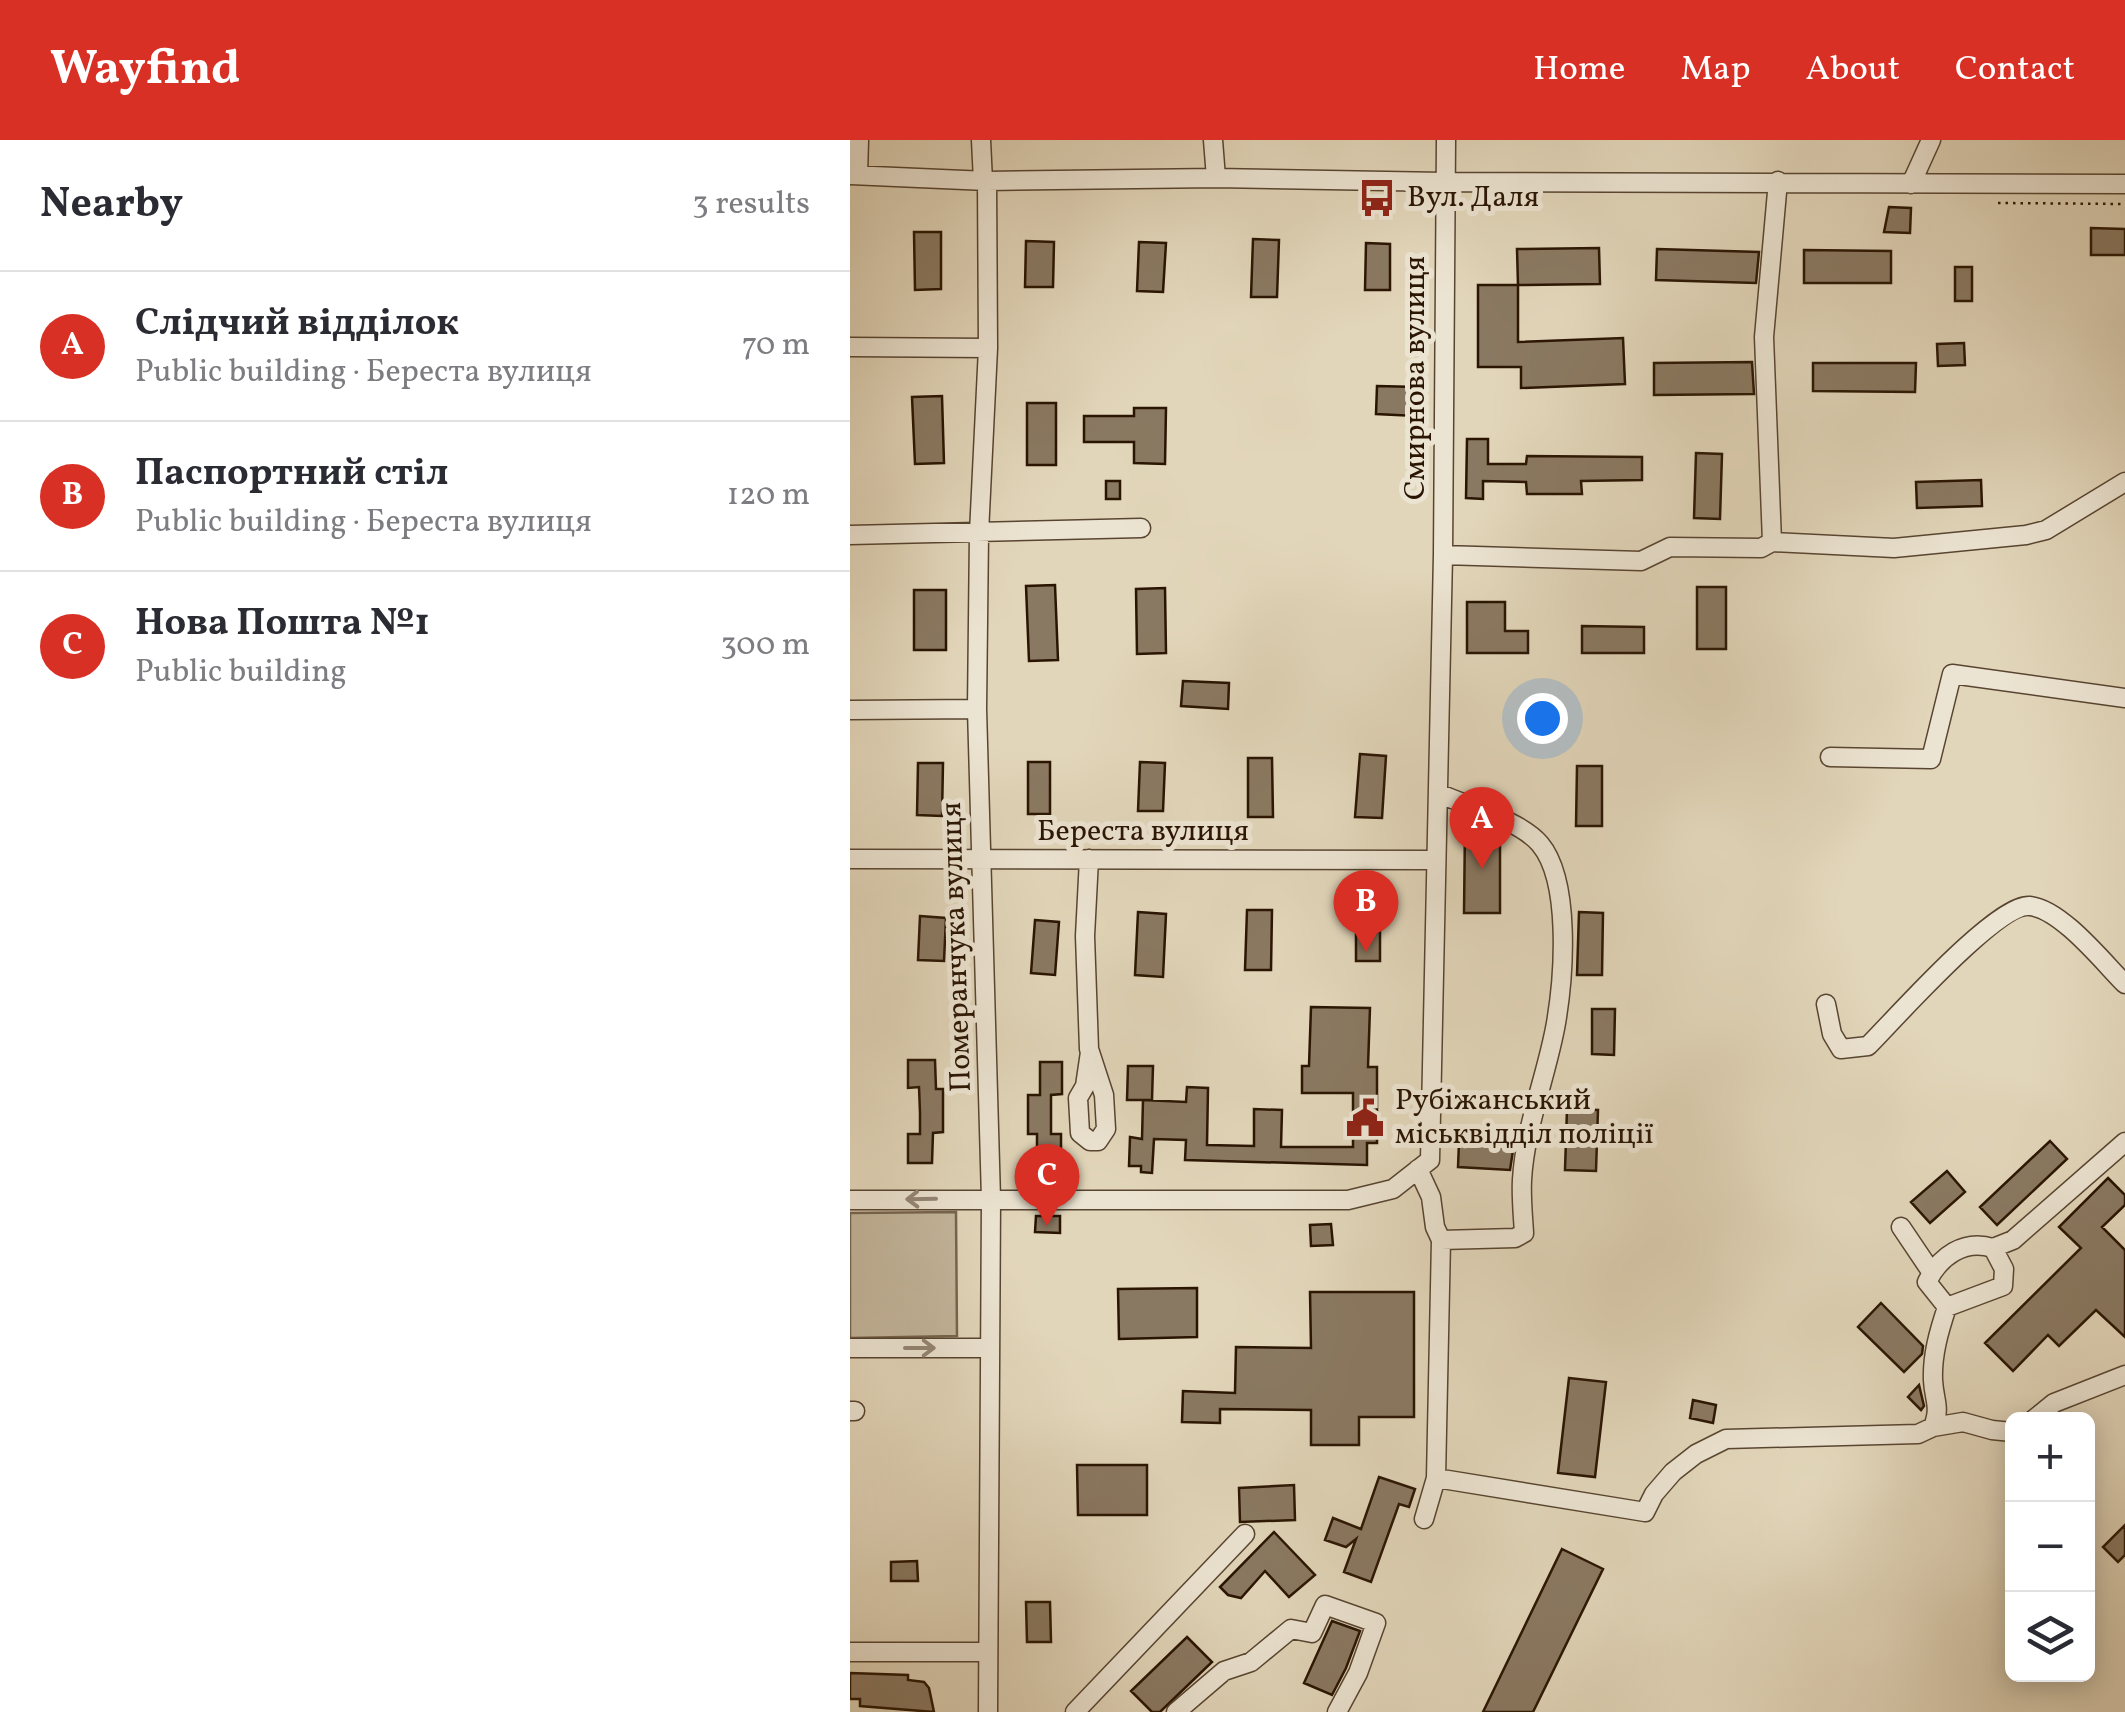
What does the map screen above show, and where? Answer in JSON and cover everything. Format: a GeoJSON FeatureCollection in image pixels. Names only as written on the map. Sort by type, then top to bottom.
{"type":"FeatureCollection","features":[{"type":"Feature","properties":{"kind":"street"},"geometry":{"type":"LineString","coordinates":[[858,140],[854,175],[985,181],[1216,178],[2125,184]]}},
{"type":"Feature","properties":{"kind":"street","name":"Померанчука вулиця"},"geometry":{"type":"LineString","coordinates":[[981,140],[988,348],[979,533],[978,709],[991,1199],[988,1712]]}},
{"type":"Feature","properties":{"kind":"street"},"geometry":{"type":"LineString","coordinates":[[1213,140],[1216,178]]}},
{"type":"Feature","properties":{"kind":"street","name":"Смирнова вулиця"},"geometry":{"type":"LineString","coordinates":[[1418,1169],[1430,1160],[1443,555],[1446,140]]}},
{"type":"Feature","properties":{"kind":"street"},"geometry":{"type":"LineString","coordinates":[[1912,184],[1931,140]]}},
{"type":"Feature","properties":{"kind":"street"},"geometry":{"type":"LineString","coordinates":[[1772,542],[1764,336],[1778,180]]}},
{"type":"Feature","properties":{"kind":"street"},"geometry":{"type":"LineString","coordinates":[[850,347],[988,348]]}},
{"type":"Feature","properties":{"kind":"street"},"geometry":{"type":"LineString","coordinates":[[1443,555],[1641,561],[1670,548],[1761,548],[1772,542],[1894,548],[2026,535],[2046,530],[2125,482]]}},
{"type":"Feature","properties":{"kind":"street"},"geometry":{"type":"LineString","coordinates":[[850,534],[1141,528]]}},
{"type":"Feature","properties":{"kind":"street"},"geometry":{"type":"LineString","coordinates":[[1830,757],[1931,759],[1952,674],[2125,698]]}},
{"type":"Feature","properties":{"kind":"street"},"geometry":{"type":"LineString","coordinates":[[850,710],[978,709]]}},
{"type":"Feature","properties":{"kind":"street"},"geometry":{"type":"LineString","coordinates":[[1438,793],[1518,827],[1538,840],[1553,862],[1560,890],[1561,957],[1556,1022],[1537,1093],[1522,1178],[1524,1233],[1515,1238],[1441,1240]]}},
{"type":"Feature","properties":{"kind":"street","name":"Береста вулиця"},"geometry":{"type":"LineString","coordinates":[[850,859],[1436,860]]}},
{"type":"Feature","properties":{"kind":"street"},"geometry":{"type":"LineString","coordinates":[[1089,859],[1085,936],[1090,1052]]}},
{"type":"Feature","properties":{"kind":"street"},"geometry":{"type":"LineString","coordinates":[[1826,1004],[1832,1034],[1841,1049],[1868,1046],[1984,929],[2010,910],[2027,905],[2062,922],[2125,984]]}},
{"type":"Feature","properties":{"kind":"street"},"geometry":{"type":"LineString","coordinates":[[1947,1308],[1928,1282],[1935,1266],[1956,1251],[1978,1243],[1993,1248],[2013,1240],[2125,1142]]}},
{"type":"Feature","properties":{"kind":"street"},"geometry":{"type":"LineString","coordinates":[[850,1200],[1348,1200],[1393,1189],[1418,1169],[1432,1196],[1441,1240],[1436,1478],[1424,1519]]}},
{"type":"Feature","properties":{"kind":"street"},"geometry":{"type":"LineString","coordinates":[[1901,1227],[1932,1274]]}},
{"type":"Feature","properties":{"kind":"street"},"geometry":{"type":"LineString","coordinates":[[1947,1308],[2003,1286],[2004,1269],[1993,1248]]}},
{"type":"Feature","properties":{"kind":"street"},"geometry":{"type":"LineString","coordinates":[[1933,1427],[1939,1411],[1933,1380],[1936,1341],[1947,1308]]}},
{"type":"Feature","properties":{"kind":"street"},"geometry":{"type":"LineString","coordinates":[[850,1348],[990,1348]]}},
{"type":"Feature","properties":{"kind":"street"},"geometry":{"type":"LineString","coordinates":[[2043,1412],[2054,1403],[2125,1375]]}},
{"type":"Feature","properties":{"kind":"street"},"geometry":{"type":"LineString","coordinates":[[1436,1478],[1645,1512],[1654,1494],[1674,1472],[1696,1454],[1726,1439],[1918,1434],[1963,1422],[2005,1431]]}},
{"type":"Feature","properties":{"kind":"street"},"geometry":{"type":"LineString","coordinates":[[1075,1712],[1245,1534]]}},
{"type":"Feature","properties":{"kind":"street"},"geometry":{"type":"LineString","coordinates":[[1176,1712],[1224,1671],[1251,1662],[1291,1629],[1312,1633],[1325,1605],[1376,1623],[1358,1672],[1337,1712]]}},
{"type":"Feature","properties":{"kind":"street"},"geometry":{"type":"LineString","coordinates":[[850,1652],[988,1652]]}},
{"type":"Feature","properties":{"kind":"path"},"geometry":{"type":"LineString","coordinates":[[1998,203],[2125,204]]}},
{"type":"Feature","properties":{"kind":"shaded area"},"geometry":{"type":"Polygon","coordinates":[[[956,1212],[957,1336],[850,1338],[850,1213],[956,1212]]]}},
{"type":"Feature","properties":{"kind":"building"},"geometry":{"type":"Polygon","coordinates":[[[1889,207],[1911,208],[1910,233],[1884,232],[1889,207]]]}},
{"type":"Feature","properties":{"kind":"building"},"geometry":{"type":"Polygon","coordinates":[[[2091,228],[2125,229],[2125,255],[2091,255],[2091,228]]]}},
{"type":"Feature","properties":{"kind":"building"},"geometry":{"type":"Polygon","coordinates":[[[914,232],[941,232],[941,289],[915,290],[914,232]]]}},
{"type":"Feature","properties":{"kind":"building"},"geometry":{"type":"Polygon","coordinates":[[[1253,239],[1279,240],[1277,297],[1251,297],[1253,239]]]}},
{"type":"Feature","properties":{"kind":"building"},"geometry":{"type":"Polygon","coordinates":[[[1026,241],[1054,242],[1053,287],[1025,287],[1026,241]]]}},
{"type":"Feature","properties":{"kind":"building"},"geometry":{"type":"Polygon","coordinates":[[[1139,242],[1166,243],[1163,292],[1137,291],[1139,242]]]}},
{"type":"Feature","properties":{"kind":"building"},"geometry":{"type":"Polygon","coordinates":[[[1366,243],[1390,244],[1390,290],[1365,290],[1366,243]]]}},
{"type":"Feature","properties":{"kind":"building"},"geometry":{"type":"Polygon","coordinates":[[[1599,248],[1600,284],[1518,285],[1517,249],[1599,248]]]}},
{"type":"Feature","properties":{"kind":"building"},"geometry":{"type":"Polygon","coordinates":[[[1657,249],[1759,252],[1756,283],[1656,280],[1657,249]]]}},
{"type":"Feature","properties":{"kind":"building"},"geometry":{"type":"Polygon","coordinates":[[[1804,250],[1891,251],[1891,283],[1804,283],[1804,250]]]}},
{"type":"Feature","properties":{"kind":"building"},"geometry":{"type":"Polygon","coordinates":[[[1955,267],[1972,267],[1972,301],[1955,301],[1955,267]]]}},
{"type":"Feature","properties":{"kind":"building"},"geometry":{"type":"Polygon","coordinates":[[[1478,285],[1518,285],[1518,342],[1623,338],[1625,384],[1521,388],[1521,367],[1478,367],[1478,285]]]}},
{"type":"Feature","properties":{"kind":"building"},"geometry":{"type":"Polygon","coordinates":[[[1964,343],[1965,365],[1938,366],[1937,344],[1964,343]]]}},
{"type":"Feature","properties":{"kind":"building"},"geometry":{"type":"Polygon","coordinates":[[[1752,362],[1754,394],[1654,395],[1654,363],[1752,362]]]}},
{"type":"Feature","properties":{"kind":"building"},"geometry":{"type":"Polygon","coordinates":[[[1813,363],[1916,363],[1915,392],[1813,391],[1813,363]]]}},
{"type":"Feature","properties":{"kind":"building"},"geometry":{"type":"Polygon","coordinates":[[[1377,386],[1417,387],[1416,416],[1376,414],[1377,386]]]}},
{"type":"Feature","properties":{"kind":"building"},"geometry":{"type":"Polygon","coordinates":[[[942,396],[944,463],[915,464],[912,397],[942,396]]]}},
{"type":"Feature","properties":{"kind":"building"},"geometry":{"type":"Polygon","coordinates":[[[1027,403],[1056,403],[1056,465],[1027,465],[1027,403]]]}},
{"type":"Feature","properties":{"kind":"building"},"geometry":{"type":"Polygon","coordinates":[[[1134,408],[1166,408],[1165,464],[1134,463],[1134,442],[1084,442],[1084,416],[1134,416],[1134,408]]]}},
{"type":"Feature","properties":{"kind":"building"},"geometry":{"type":"Polygon","coordinates":[[[1467,439],[1488,439],[1488,464],[1526,464],[1527,456],[1642,457],[1642,480],[1581,481],[1582,494],[1527,494],[1526,482],[1483,481],[1483,499],[1466,498],[1467,439]]]}},
{"type":"Feature","properties":{"kind":"building"},"geometry":{"type":"Polygon","coordinates":[[[1696,453],[1722,454],[1720,519],[1694,518],[1696,453]]]}},
{"type":"Feature","properties":{"kind":"building"},"geometry":{"type":"Polygon","coordinates":[[[1981,480],[1982,506],[1917,508],[1916,482],[1981,480]]]}},
{"type":"Feature","properties":{"kind":"building"},"geometry":{"type":"Polygon","coordinates":[[[1106,481],[1120,481],[1120,499],[1106,499],[1106,481]]]}},
{"type":"Feature","properties":{"kind":"building"},"geometry":{"type":"Polygon","coordinates":[[[1055,585],[1058,660],[1029,661],[1026,586],[1055,585]]]}},
{"type":"Feature","properties":{"kind":"building"},"geometry":{"type":"Polygon","coordinates":[[[1697,587],[1726,587],[1726,649],[1697,649],[1697,587]]]}},
{"type":"Feature","properties":{"kind":"building"},"geometry":{"type":"Polygon","coordinates":[[[1165,588],[1166,653],[1137,654],[1136,589],[1165,588]]]}},
{"type":"Feature","properties":{"kind":"building"},"geometry":{"type":"Polygon","coordinates":[[[914,590],[946,590],[946,650],[914,650],[914,590]]]}},
{"type":"Feature","properties":{"kind":"building"},"geometry":{"type":"Polygon","coordinates":[[[1467,602],[1505,602],[1505,631],[1528,631],[1528,653],[1467,653],[1467,602]]]}},
{"type":"Feature","properties":{"kind":"building"},"geometry":{"type":"Polygon","coordinates":[[[1582,626],[1644,627],[1644,653],[1582,653],[1582,626]]]}},
{"type":"Feature","properties":{"kind":"building"},"geometry":{"type":"Polygon","coordinates":[[[1183,681],[1229,683],[1228,709],[1181,706],[1183,681]]]}},
{"type":"Feature","properties":{"kind":"building"},"geometry":{"type":"Polygon","coordinates":[[[1360,754],[1386,756],[1382,818],[1355,817],[1360,754]]]}},
{"type":"Feature","properties":{"kind":"building"},"geometry":{"type":"Polygon","coordinates":[[[1248,758],[1272,758],[1273,817],[1248,817],[1248,758]]]}},
{"type":"Feature","properties":{"kind":"building"},"geometry":{"type":"Polygon","coordinates":[[[1028,762],[1050,762],[1050,814],[1028,814],[1028,762]]]}},
{"type":"Feature","properties":{"kind":"building"},"geometry":{"type":"Polygon","coordinates":[[[1140,762],[1165,763],[1163,811],[1138,811],[1140,762]]]}},
{"type":"Feature","properties":{"kind":"building"},"geometry":{"type":"Polygon","coordinates":[[[918,763],[943,763],[942,816],[917,815],[918,763]]]}},
{"type":"Feature","properties":{"kind":"building"},"geometry":{"type":"Polygon","coordinates":[[[1577,766],[1602,766],[1602,826],[1576,826],[1577,766]]]}},
{"type":"Feature","properties":{"kind":"building"},"geometry":{"type":"Polygon","coordinates":[[[1465,826],[1488,826],[1500,832],[1500,913],[1464,913],[1465,826]]]}},
{"type":"Feature","properties":{"kind":"building"},"geometry":{"type":"Polygon","coordinates":[[[1247,910],[1272,910],[1271,970],[1245,970],[1247,910]]]}},
{"type":"Feature","properties":{"kind":"building"},"geometry":{"type":"Polygon","coordinates":[[[1138,912],[1166,914],[1163,977],[1135,975],[1138,912]]]}},
{"type":"Feature","properties":{"kind":"building"},"geometry":{"type":"Polygon","coordinates":[[[1579,912],[1603,913],[1602,975],[1577,975],[1579,912]]]}},
{"type":"Feature","properties":{"kind":"building"},"geometry":{"type":"Polygon","coordinates":[[[920,916],[946,918],[944,961],[918,960],[920,916]]]}},
{"type":"Feature","properties":{"kind":"building"},"geometry":{"type":"Polygon","coordinates":[[[1035,920],[1059,922],[1055,975],[1031,973],[1035,920]]]}},
{"type":"Feature","properties":{"kind":"building"},"geometry":{"type":"Polygon","coordinates":[[[1356,920],[1380,920],[1380,961],[1356,961],[1356,920]]]}},
{"type":"Feature","properties":{"kind":"building"},"geometry":{"type":"Polygon","coordinates":[[[1311,1007],[1370,1008],[1368,1067],[1377,1067],[1377,1143],[1367,1143],[1367,1165],[1185,1160],[1186,1140],[1154,1139],[1152,1173],[1141,1172],[1141,1166],[1129,1166],[1130,1137],[1142,1139],[1143,1100],[1186,1102],[1187,1087],[1208,1088],[1207,1145],[1254,1146],[1254,1109],[1282,1110],[1281,1147],[1353,1147],[1353,1093],[1302,1093],[1302,1066],[1309,1066],[1311,1007]]]}},
{"type":"Feature","properties":{"kind":"building"},"geometry":{"type":"Polygon","coordinates":[[[1592,1009],[1615,1009],[1614,1055],[1592,1054],[1592,1009]]]}},
{"type":"Feature","properties":{"kind":"building"},"geometry":{"type":"Polygon","coordinates":[[[908,1060],[935,1060],[936,1089],[943,1089],[943,1132],[933,1133],[932,1163],[908,1163],[908,1134],[920,1134],[920,1113],[919,1087],[908,1088],[908,1060]]]}},
{"type":"Feature","properties":{"kind":"building"},"geometry":{"type":"Polygon","coordinates":[[[1040,1062],[1062,1062],[1062,1094],[1051,1095],[1051,1134],[1061,1134],[1061,1170],[1037,1170],[1037,1134],[1028,1134],[1028,1095],[1040,1095],[1040,1062]]]}},
{"type":"Feature","properties":{"kind":"building"},"geometry":{"type":"Polygon","coordinates":[[[1128,1066],[1153,1066],[1152,1100],[1127,1100],[1128,1066]]]}},
{"type":"Feature","properties":{"kind":"building"},"geometry":{"type":"Polygon","coordinates":[[[1567,1109],[1598,1110],[1596,1171],[1565,1170],[1567,1109]]]}},
{"type":"Feature","properties":{"kind":"building"},"geometry":{"type":"Polygon","coordinates":[[[2050,1141],[2067,1159],[1997,1225],[1980,1207],[2050,1141]]]}},
{"type":"Feature","properties":{"kind":"building"},"geometry":{"type":"Polygon","coordinates":[[[1459,1142],[1514,1144],[1510,1170],[1458,1167],[1459,1142]]]}},
{"type":"Feature","properties":{"kind":"building"},"geometry":{"type":"Polygon","coordinates":[[[1947,1171],[1965,1192],[1930,1223],[1911,1202],[1947,1171]]]}},
{"type":"Feature","properties":{"kind":"building"},"geometry":{"type":"Polygon","coordinates":[[[2108,1178],[2125,1195],[2125,1205],[2102,1227],[2125,1250],[2125,1337],[2096,1310],[2059,1346],[2048,1335],[2013,1371],[1985,1343],[2081,1248],[2059,1227],[2108,1178]]]}},
{"type":"Feature","properties":{"kind":"building"},"geometry":{"type":"Polygon","coordinates":[[[1036,1216],[1060,1216],[1060,1233],[1035,1232],[1036,1216]]]}},
{"type":"Feature","properties":{"kind":"building"},"geometry":{"type":"Polygon","coordinates":[[[1331,1224],[1333,1245],[1311,1246],[1310,1225],[1331,1224]]]}},
{"type":"Feature","properties":{"kind":"building"},"geometry":{"type":"Polygon","coordinates":[[[1197,1288],[1197,1337],[1119,1339],[1118,1289],[1197,1288]]]}},
{"type":"Feature","properties":{"kind":"building"},"geometry":{"type":"Polygon","coordinates":[[[1310,1292],[1414,1292],[1414,1417],[1359,1417],[1359,1445],[1311,1445],[1311,1410],[1220,1409],[1220,1423],[1182,1422],[1183,1391],[1235,1393],[1236,1347],[1311,1348],[1310,1292]]]}},
{"type":"Feature","properties":{"kind":"building"},"geometry":{"type":"Polygon","coordinates":[[[1881,1303],[1923,1346],[1922,1354],[1904,1372],[1858,1327],[1881,1303]]]}},
{"type":"Feature","properties":{"kind":"building"},"geometry":{"type":"Polygon","coordinates":[[[1569,1378],[1606,1382],[1595,1477],[1558,1473],[1569,1378]]]}},
{"type":"Feature","properties":{"kind":"building"},"geometry":{"type":"Polygon","coordinates":[[[1919,1385],[1924,1406],[1921,1410],[1908,1397],[1919,1385]]]}},
{"type":"Feature","properties":{"kind":"building"},"geometry":{"type":"Polygon","coordinates":[[[1693,1400],[1716,1405],[1713,1423],[1690,1418],[1693,1400]]]}},
{"type":"Feature","properties":{"kind":"building"},"geometry":{"type":"Polygon","coordinates":[[[1077,1465],[1147,1465],[1147,1515],[1078,1515],[1077,1465]]]}},
{"type":"Feature","properties":{"kind":"building"},"geometry":{"type":"Polygon","coordinates":[[[1379,1477],[1415,1489],[1409,1507],[1399,1504],[1371,1582],[1344,1572],[1356,1539],[1346,1547],[1325,1540],[1333,1518],[1361,1529],[1379,1477]]]}},
{"type":"Feature","properties":{"kind":"building"},"geometry":{"type":"Polygon","coordinates":[[[1294,1485],[1295,1520],[1240,1522],[1239,1488],[1294,1485]]]}},
{"type":"Feature","properties":{"kind":"building"},"geometry":{"type":"Polygon","coordinates":[[[2125,1525],[2125,1555],[2118,1562],[2103,1547],[2125,1525]]]}},
{"type":"Feature","properties":{"kind":"building"},"geometry":{"type":"Polygon","coordinates":[[[1274,1532],[1315,1575],[1289,1597],[1265,1571],[1241,1598],[1228,1595],[1220,1587],[1274,1532]]]}},
{"type":"Feature","properties":{"kind":"building"},"geometry":{"type":"Polygon","coordinates":[[[1562,1549],[1603,1569],[1533,1712],[1483,1712],[1562,1549]]]}},
{"type":"Feature","properties":{"kind":"building"},"geometry":{"type":"Polygon","coordinates":[[[917,1561],[918,1581],[891,1581],[891,1562],[917,1561]]]}},
{"type":"Feature","properties":{"kind":"building"},"geometry":{"type":"Polygon","coordinates":[[[1026,1602],[1050,1602],[1051,1642],[1027,1642],[1026,1602]]]}},
{"type":"Feature","properties":{"kind":"building"},"geometry":{"type":"Polygon","coordinates":[[[1332,1621],[1360,1631],[1332,1695],[1304,1683],[1332,1621]]]}},
{"type":"Feature","properties":{"kind":"building"},"geometry":{"type":"Polygon","coordinates":[[[1187,1637],[1212,1662],[1160,1712],[1152,1712],[1131,1691],[1187,1637]]]}},
{"type":"Feature","properties":{"kind":"building"},"geometry":{"type":"Polygon","coordinates":[[[850,1673],[908,1675],[908,1680],[924,1682],[934,1712],[860,1706],[860,1699],[850,1699],[850,1673]]]}},
{"type":"Feature","properties":{"kind":"place","name":"Вул. Даля"},"geometry":{"type":"Point","coordinates":[1377,198]}},
{"type":"Feature","properties":{"kind":"place","name":"Слідчий відділок"},"geometry":{"type":"Point","coordinates":[1482,869]}},
{"type":"Feature","properties":{"kind":"place","name":"Паспортний стіл"},"geometry":{"type":"Point","coordinates":[1366,952]}},
{"type":"Feature","properties":{"kind":"place","name":"Рубіжанський міськвідділ поліції"},"geometry":{"type":"Point","coordinates":[1365,1118]}},
{"type":"Feature","properties":{"kind":"place","name":"Нова Пошта №1"},"geometry":{"type":"Point","coordinates":[1047,1226]}}]}
